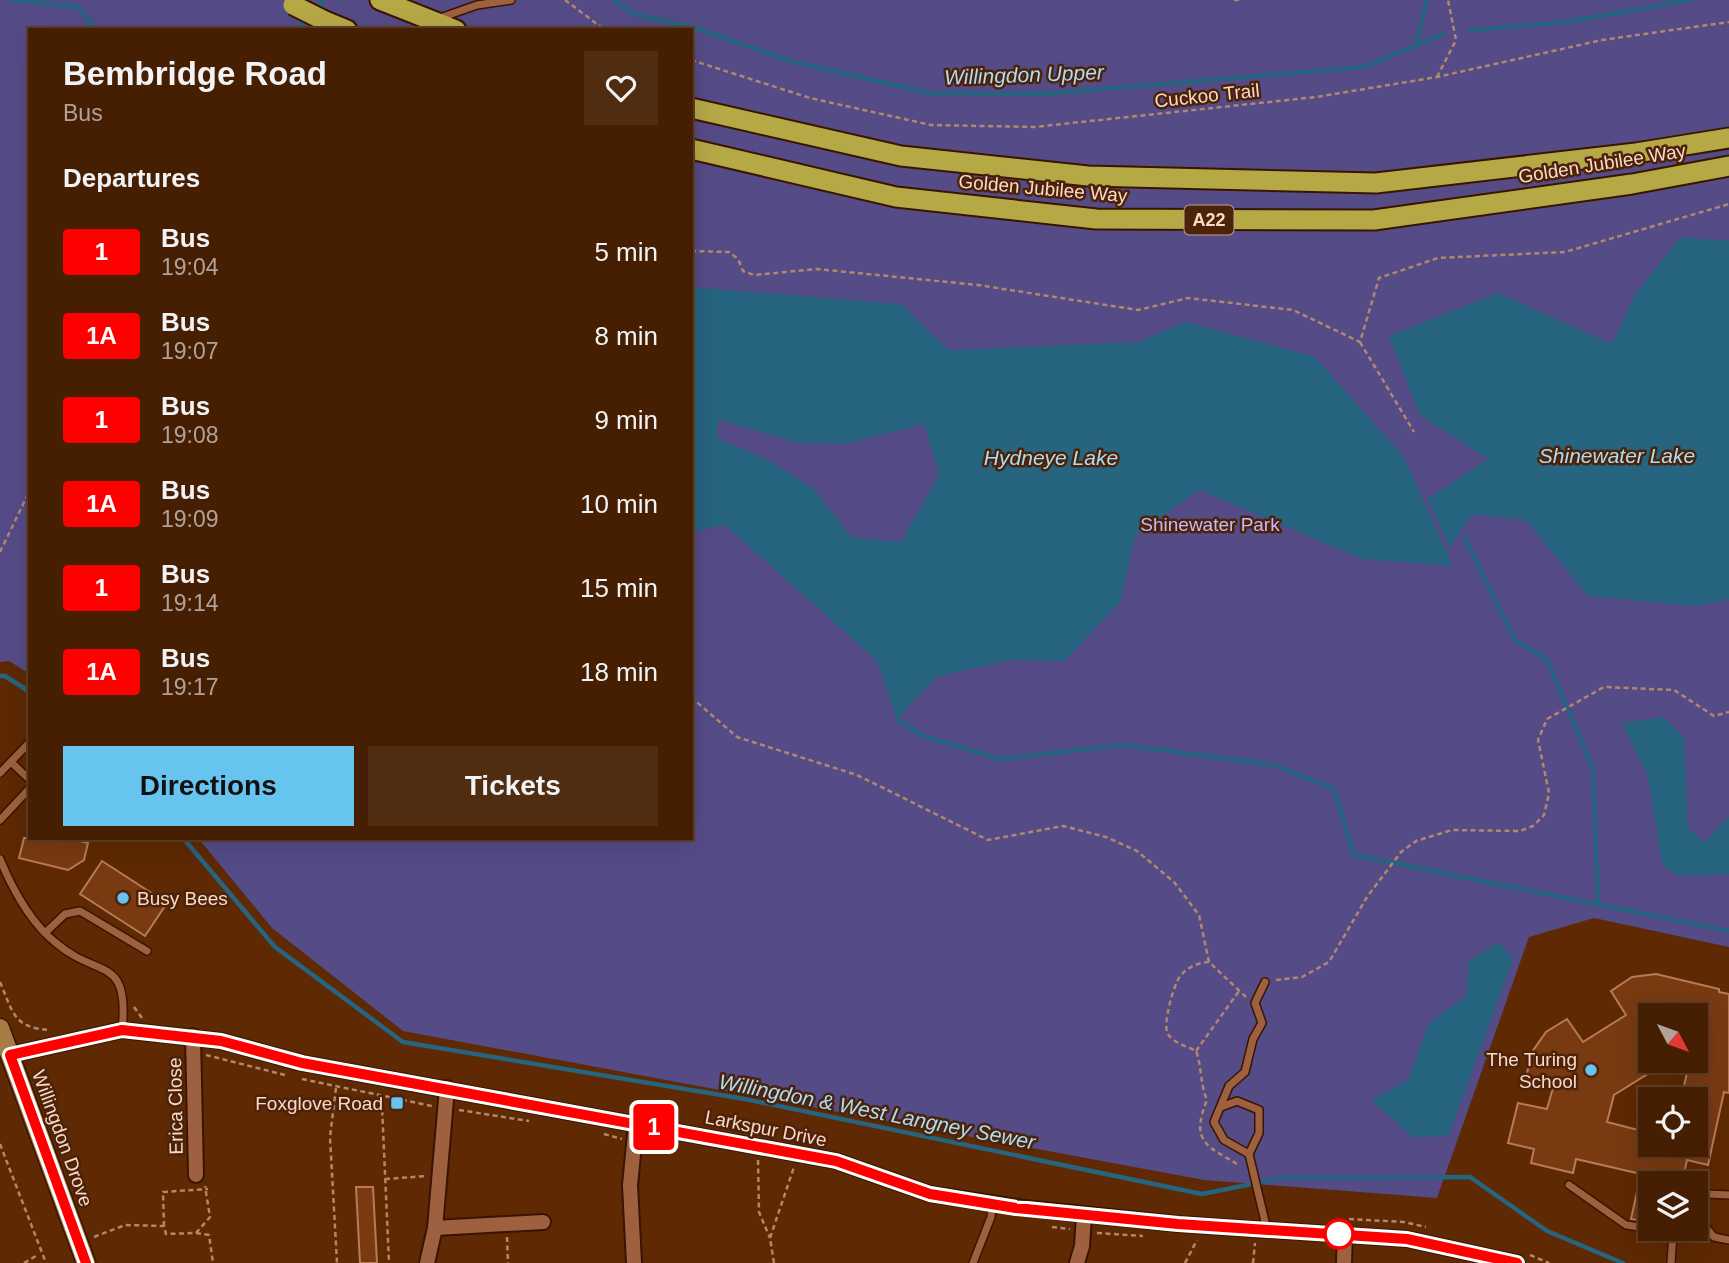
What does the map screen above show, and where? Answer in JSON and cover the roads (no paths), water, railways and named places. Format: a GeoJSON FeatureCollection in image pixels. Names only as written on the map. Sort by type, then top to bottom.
{"type":"FeatureCollection","features":[{"type":"Feature","properties":{"kind":"highway"},"geometry":{"type":"LineString","coordinates":[[380,0],[451,28]]}},
{"type":"Feature","properties":{"kind":"highway"},"geometry":{"type":"LineString","coordinates":[[288,3],[342,28]]}},
{"type":"Feature","properties":{"kind":"highway","name":"Golden Jubilee Way"},"geometry":{"type":"LineString","coordinates":[[693,108],[901,156],[1088,176],[1376,183],[1636,153],[1729,138]]}},
{"type":"Feature","properties":{"kind":"highway","name":"Golden Jubilee Way"},"geometry":{"type":"LineString","coordinates":[[693,149],[896,197],[1096,219],[1374,220],[1632,184],[1729,166]]}},
{"type":"Feature","properties":{"kind":"main road","name":"Willingdon Drove"},"geometry":{"type":"LineString","coordinates":[[0,1028],[86,1263]]}},
{"type":"Feature","properties":{"kind":"street","name":"Larkspur Drive"},"geometry":{"type":"LineString","coordinates":[[10,1055],[122,1030],[193,1036],[302,1063],[836,1161],[930,1194],[1084,1214],[1262,1230],[1407,1239],[1517,1263]]}},
{"type":"Feature","properties":{"kind":"street","name":"Erica Close"},"geometry":{"type":"LineString","coordinates":[[193,1036],[196,1175]]}},
{"type":"Feature","properties":{"kind":"street"},"geometry":{"type":"LineString","coordinates":[[427,1263],[435,1228],[447,1088]]}},
{"type":"Feature","properties":{"kind":"street"},"geometry":{"type":"LineString","coordinates":[[634,1263],[631,1185],[636,1124]]}},
{"type":"Feature","properties":{"kind":"street"},"geometry":{"type":"LineString","coordinates":[[1077,1263],[1082,1246],[1084,1214]]}},
{"type":"Feature","properties":{"kind":"street"},"geometry":{"type":"LineString","coordinates":[[435,1228],[543,1222]]}},
{"type":"Feature","properties":{"kind":"street"},"geometry":{"type":"LineString","coordinates":[[1344,1263],[1345,1234]]}},
{"type":"Feature","properties":{"kind":"lane"},"geometry":{"type":"LineString","coordinates":[[433,21],[477,5],[511,0]]}},
{"type":"Feature","properties":{"kind":"lane"},"geometry":{"type":"LineString","coordinates":[[0,773],[28,743]]}},
{"type":"Feature","properties":{"kind":"lane"},"geometry":{"type":"LineString","coordinates":[[11,762],[28,778]]}},
{"type":"Feature","properties":{"kind":"lane"},"geometry":{"type":"LineString","coordinates":[[0,820],[28,790]]}},
{"type":"Feature","properties":{"kind":"lane"},"geometry":{"type":"LineString","coordinates":[[0,859],[8,878],[45,933],[63,949],[112,973],[121,986],[125,1007],[122,1030]]}},
{"type":"Feature","properties":{"kind":"lane"},"geometry":{"type":"LineString","coordinates":[[45,933],[65,914],[80,911],[147,951]]}},
{"type":"Feature","properties":{"kind":"lane"},"geometry":{"type":"LineString","coordinates":[[1262,1230],[1256,1179],[1248,1154],[1224,1140],[1214,1122],[1229,1086],[1245,1072],[1253,1039],[1262,1023],[1255,1003],[1265,982]]}},
{"type":"Feature","properties":{"kind":"lane"},"geometry":{"type":"LineString","coordinates":[[1219,1109],[1237,1101],[1259,1110],[1259,1133],[1248,1154]]}},
{"type":"Feature","properties":{"kind":"lane"},"geometry":{"type":"LineString","coordinates":[[1569,1185],[1626,1225],[1638,1227]]}},
{"type":"Feature","properties":{"kind":"lane"},"geometry":{"type":"LineString","coordinates":[[1708,1194],[1729,1195]]}},
{"type":"Feature","properties":{"kind":"lane"},"geometry":{"type":"LineString","coordinates":[[973,1263],[992,1204]]}},
{"type":"Feature","properties":{"kind":"lane"},"geometry":{"type":"LineString","coordinates":[[1708,1232],[1714,1237],[1729,1240]]}},
{"type":"Feature","properties":{"kind":"lane"},"geometry":{"type":"LineString","coordinates":[[1671,1263],[1672,1241]]}},
{"type":"Feature","properties":{"kind":"water","name":"Shinewater Lake"},"geometry":{"type":"Polygon","coordinates":[[[1681,237],[1729,241],[1729,600],[1694,606],[1588,596],[1526,520],[1472,514],[1450,548],[1427,499],[1488,459],[1420,415],[1389,336],[1498,293],[1612,344],[1636,293],[1681,237]]]}},
{"type":"Feature","properties":{"kind":"water","name":"Hydneye Lake"},"geometry":{"type":"Polygon","coordinates":[[[693,287],[901,304],[949,350],[1138,342],[1186,322],[1315,357],[1404,457],[1453,566],[1362,559],[1199,490],[1135,536],[1120,603],[1064,661],[1011,660],[936,677],[897,719],[877,661],[725,525],[693,532],[693,287]],[[718,419],[717,438],[764,458],[813,488],[851,537],[901,542],[939,475],[924,424],[845,444],[797,443],[718,419]]]}},
{"type":"Feature","properties":{"kind":"water"},"geometry":{"type":"Polygon","coordinates":[[[1663,717],[1684,737],[1688,828],[1704,842],[1729,817],[1729,874],[1680,876],[1662,865],[1648,776],[1622,723],[1663,717]]]}},
{"type":"Feature","properties":{"kind":"water"},"geometry":{"type":"Polygon","coordinates":[[[1499,942],[1513,959],[1449,1135],[1414,1138],[1371,1100],[1408,1080],[1429,1023],[1466,996],[1469,960],[1499,942]]]}},
{"type":"Feature","properties":{"kind":"waterway"},"geometry":{"type":"LineString","coordinates":[[12,0],[78,7],[94,28]]}},
{"type":"Feature","properties":{"kind":"waterway","name":"Willingdon Upper"},"geometry":{"type":"LineString","coordinates":[[315,10],[323,0]]}},
{"type":"Feature","properties":{"kind":"waterway","name":"Willingdon Upper"},"geometry":{"type":"LineString","coordinates":[[613,0],[634,14],[692,27],[794,62],[929,93],[1043,94],[1364,67],[1443,34]]}},
{"type":"Feature","properties":{"kind":"waterway"},"geometry":{"type":"LineString","coordinates":[[1415,47],[1427,0]]}},
{"type":"Feature","properties":{"kind":"waterway","name":"Willingdon Upper"},"geometry":{"type":"LineString","coordinates":[[1470,30],[1566,22],[1690,0]]}},
{"type":"Feature","properties":{"kind":"waterway","name":"Willingdon Upper"},"geometry":{"type":"LineString","coordinates":[[300,28],[307,19]]}},
{"type":"Feature","properties":{"kind":"waterway"},"geometry":{"type":"LineString","coordinates":[[1465,538],[1514,639],[1547,660],[1593,769],[1598,904]]}},
{"type":"Feature","properties":{"kind":"waterway","name":"Willingdon & West Langney Sewer"},"geometry":{"type":"LineString","coordinates":[[0,676],[5,676],[28,691]]}},
{"type":"Feature","properties":{"kind":"waterway"},"geometry":{"type":"LineString","coordinates":[[897,719],[923,736],[1000,759],[1123,745],[1273,765],[1334,789],[1354,855],[1729,931]]}},
{"type":"Feature","properties":{"kind":"waterway","name":"Willingdon & West Langney Sewer"},"geometry":{"type":"LineString","coordinates":[[185,840],[275,947],[403,1042],[745,1099],[1202,1194],[1282,1178],[1470,1177],[1547,1231],[1623,1263]]}},
{"type":"Feature","properties":{"kind":"place","name":"Busy Bees"},"geometry":{"type":"Point","coordinates":[123,898]}},
{"type":"Feature","properties":{"kind":"place","name":"The Turing School"},"geometry":{"type":"Point","coordinates":[1591,1070]}},
{"type":"Feature","properties":{"kind":"place","name":"Foxglove Road"},"geometry":{"type":"Point","coordinates":[397,1103]}},
{"type":"Feature","properties":{"kind":"park label","name":"Shinewater Park"},"geometry":{"type":"Point","coordinates":[1210,524]}}]}
